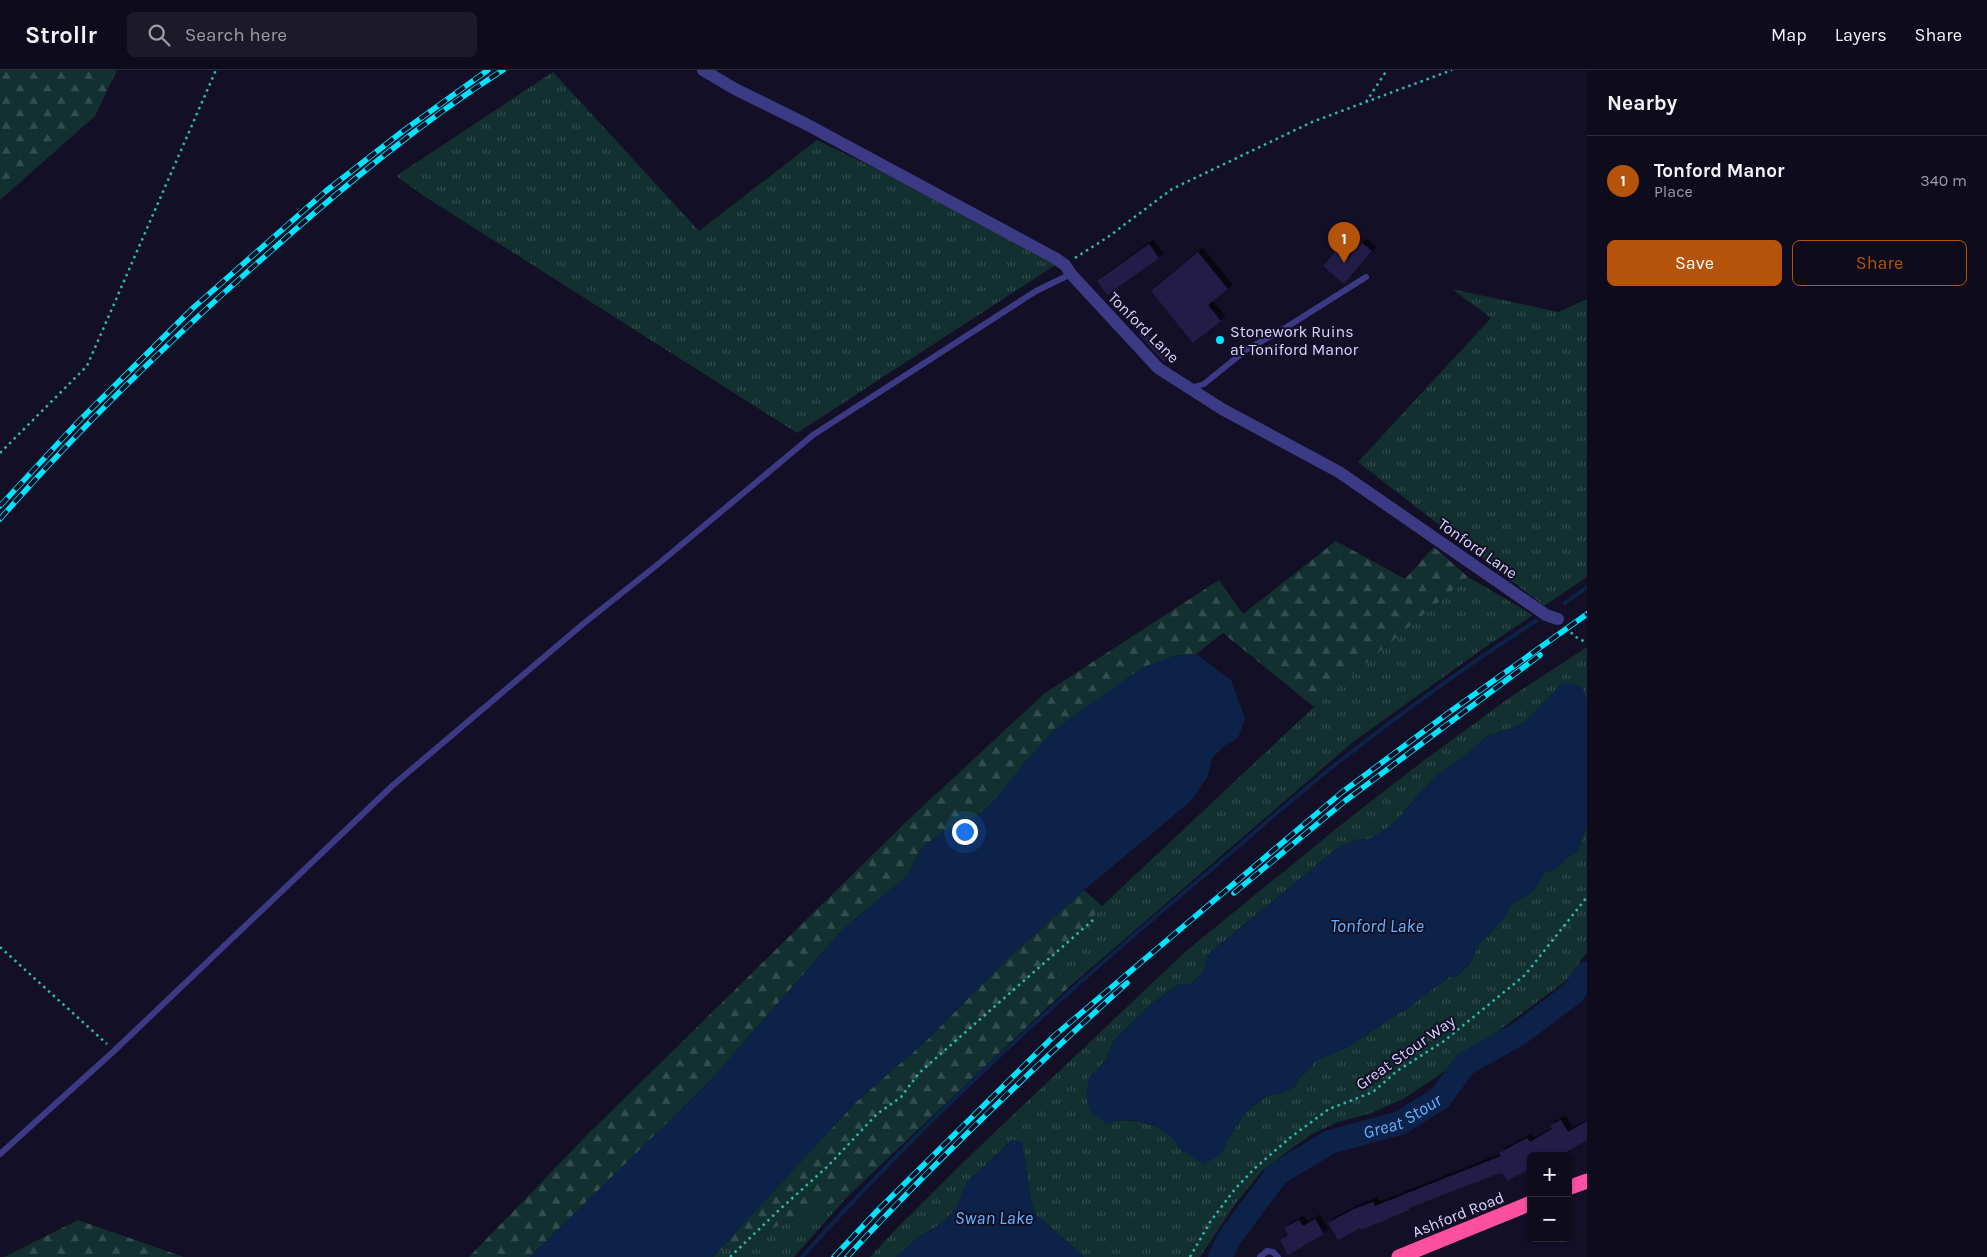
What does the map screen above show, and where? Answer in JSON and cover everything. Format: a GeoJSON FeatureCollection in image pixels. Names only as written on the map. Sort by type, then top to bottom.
{"type":"FeatureCollection","features":[{"type":"Feature","properties":{"kind":"highway"},"geometry":{"type":"LineString","coordinates":[[1572,1187],[1587,1181]]}},
{"type":"Feature","properties":{"kind":"highway","name":"Ashford Road"},"geometry":{"type":"LineString","coordinates":[[1399,1257],[1527,1205]]}},
{"type":"Feature","properties":{"kind":"street","name":"Tonford Lane"},"geometry":{"type":"LineString","coordinates":[[703,70],[735,89],[875,160],[1068,270],[1158,368],[1222,409],[1339,472],[1546,615],[1558,619]]}},
{"type":"Feature","properties":{"kind":"lane"},"geometry":{"type":"LineString","coordinates":[[0,1154],[114,1050],[392,786],[583,624],[813,435],[1068,270]]}},
{"type":"Feature","properties":{"kind":"lane"},"geometry":{"type":"LineString","coordinates":[[1189,389],[1204,384],[1246,350],[1282,330],[1366,277]]}},
{"type":"Feature","properties":{"kind":"lane"},"geometry":{"type":"LineString","coordinates":[[1260,1257],[1267,1252],[1273,1252],[1278,1257]]}},
{"type":"Feature","properties":{"kind":"path"},"geometry":{"type":"LineString","coordinates":[[0,453],[86,366],[216,70]]}},
{"type":"Feature","properties":{"kind":"path"},"geometry":{"type":"LineString","coordinates":[[1366,102],[1387,70]]}},
{"type":"Feature","properties":{"kind":"path"},"geometry":{"type":"LineString","coordinates":[[1068,270],[1172,189],[1312,122],[1452,70]]}},
{"type":"Feature","properties":{"kind":"path"},"geometry":{"type":"LineString","coordinates":[[1558,619],[1576,638],[1587,643]]}},
{"type":"Feature","properties":{"kind":"path","name":"Great Stour Way"},"geometry":{"type":"LineString","coordinates":[[1190,1257],[1210,1222],[1254,1168],[1291,1137],[1329,1110],[1373,1092],[1397,1071],[1444,1041],[1525,975],[1587,897]]}},
{"type":"Feature","properties":{"kind":"path"},"geometry":{"type":"LineString","coordinates":[[730,1257],[778,1210],[828,1166],[877,1114],[901,1097],[919,1073],[1093,920]]}},
{"type":"Feature","properties":{"kind":"path"},"geometry":{"type":"LineString","coordinates":[[0,947],[114,1050]]}},
{"type":"Feature","properties":{"kind":"green space"},"geometry":{"type":"Polygon","coordinates":[[[0,70],[117,70],[95,116],[0,200],[0,70]]]}},
{"type":"Feature","properties":{"kind":"green space"},"geometry":{"type":"Polygon","coordinates":[[[553,72],[699,231],[817,140],[909,185],[1057,264],[797,433],[424,196],[396,176],[553,72]]]}},
{"type":"Feature","properties":{"kind":"green space"},"geometry":{"type":"Polygon","coordinates":[[[1452,289],[1558,312],[1587,299],[1587,577],[1544,606],[1358,462],[1491,318],[1452,289]]]}},
{"type":"Feature","properties":{"kind":"green space"},"geometry":{"type":"Polygon","coordinates":[[[1336,541],[1405,579],[1434,547],[1468,577],[1314,707],[1223,633],[1196,654],[1174,656],[1055,729],[991,804],[972,819],[942,832],[920,850],[908,875],[842,930],[710,1081],[530,1257],[469,1257],[587,1135],[908,820],[1045,693],[1219,580],[1243,614],[1336,541]]]}},
{"type":"Feature","properties":{"kind":"green space"},"geometry":{"type":"Polygon","coordinates":[[[1468,577],[1533,615],[1353,742],[1068,988],[1053,967],[1102,906],[1314,707],[1468,577]]]}},
{"type":"Feature","properties":{"kind":"green space"},"geometry":{"type":"Polygon","coordinates":[[[1587,647],[1587,701],[1582,687],[1542,706],[1525,723],[1489,735],[1463,757],[1437,775],[1389,827],[1369,840],[1357,839],[1338,848],[1208,954],[1203,973],[1191,984],[1180,984],[1155,1001],[1114,1040],[1105,1061],[1089,1077],[1117,1120],[1139,1121],[1157,1127],[1173,1138],[1182,1150],[1204,1164],[1222,1153],[1229,1137],[1245,1113],[1266,1096],[1284,1092],[1294,1087],[1300,1077],[1310,1069],[1315,1061],[1348,1047],[1405,1010],[1449,977],[1455,977],[1469,965],[1480,943],[1504,918],[1510,905],[1533,891],[1546,871],[1555,870],[1566,858],[1577,852],[1587,825],[1587,952],[1567,980],[1435,1078],[1403,1099],[1369,1114],[1338,1122],[1312,1134],[1287,1152],[1262,1171],[1236,1203],[1200,1257],[1084,1257],[1035,1214],[1022,1143],[1012,1140],[967,1182],[956,1208],[941,1224],[918,1237],[896,1257],[870,1257],[977,1149],[1185,952],[1347,820],[1427,758],[1512,696],[1587,647]]]}},
{"type":"Feature","properties":{"kind":"green space"},"geometry":{"type":"Polygon","coordinates":[[[1084,890],[1102,906],[1053,967],[1068,988],[847,1197],[717,1252],[856,1102],[928,1039],[1007,959],[1084,890]]]}},
{"type":"Feature","properties":{"kind":"green space"},"geometry":{"type":"Polygon","coordinates":[[[847,1197],[794,1257],[713,1257],[717,1252],[847,1197]]]}},
{"type":"Feature","properties":{"kind":"green space"},"geometry":{"type":"Polygon","coordinates":[[[78,1220],[184,1257],[4,1257],[78,1220]]]}},
{"type":"Feature","properties":{"kind":"water"},"geometry":{"type":"Polygon","coordinates":[[[1196,654],[1231,680],[1245,719],[1238,738],[1224,746],[1212,758],[1208,776],[1191,801],[1084,890],[1007,959],[928,1039],[856,1102],[713,1257],[530,1257],[710,1081],[842,930],[908,875],[920,850],[942,832],[972,819],[991,804],[1055,729],[1143,667],[1174,656],[1196,654]]]}},
{"type":"Feature","properties":{"kind":"water","name":"Tonford Lake"},"geometry":{"type":"Polygon","coordinates":[[[1570,683],[1582,687],[1587,701],[1587,825],[1577,852],[1566,858],[1555,870],[1546,871],[1533,891],[1510,905],[1504,918],[1480,943],[1469,965],[1455,977],[1449,977],[1405,1010],[1348,1047],[1315,1061],[1310,1069],[1300,1077],[1294,1087],[1284,1092],[1265,1096],[1245,1113],[1229,1137],[1222,1153],[1204,1164],[1183,1151],[1166,1133],[1151,1124],[1124,1120],[1107,1124],[1091,1113],[1086,1097],[1089,1077],[1105,1061],[1114,1040],[1155,1001],[1180,984],[1191,984],[1203,973],[1208,954],[1338,848],[1357,839],[1369,839],[1389,827],[1437,775],[1463,757],[1489,735],[1525,722],[1561,684],[1570,683]]]}},
{"type":"Feature","properties":{"kind":"water","name":"Swan Lake"},"geometry":{"type":"Polygon","coordinates":[[[1012,1140],[1022,1142],[1035,1214],[1084,1257],[896,1257],[918,1237],[941,1224],[956,1208],[967,1182],[1012,1140]]]}},
{"type":"Feature","properties":{"kind":"building"},"geometry":{"type":"Polygon","coordinates":[[[1362,243],[1372,251],[1344,284],[1323,266],[1337,250],[1348,259],[1362,243]]]}},
{"type":"Feature","properties":{"kind":"building"},"geometry":{"type":"Polygon","coordinates":[[[1149,244],[1159,258],[1107,295],[1097,281],[1149,244]]]}},
{"type":"Feature","properties":{"kind":"building"},"geometry":{"type":"Polygon","coordinates":[[[1198,252],[1228,289],[1208,305],[1221,321],[1193,343],[1151,291],[1198,252]]]}},
{"type":"Feature","properties":{"kind":"building"},"geometry":{"type":"Polygon","coordinates":[[[1143,329],[1169,357],[1164,362],[1138,334],[1143,329]]]}},
{"type":"Feature","properties":{"kind":"building"},"geometry":{"type":"Polygon","coordinates":[[[1561,1120],[1568,1132],[1587,1121],[1587,1140],[1566,1152],[1527,1152],[1527,1170],[1507,1181],[1503,1174],[1500,1173],[1409,1208],[1409,1210],[1361,1230],[1360,1228],[1338,1240],[1328,1223],[1354,1209],[1373,1202],[1375,1206],[1501,1156],[1499,1153],[1527,1138],[1530,1142],[1552,1129],[1550,1126],[1561,1120]]]}},
{"type":"Feature","properties":{"kind":"building"},"geometry":{"type":"Polygon","coordinates":[[[1315,1219],[1324,1234],[1288,1255],[1280,1240],[1288,1235],[1284,1228],[1299,1220],[1303,1226],[1315,1219]]]}},
{"type":"Feature","properties":{"kind":"waterway"},"geometry":{"type":"LineString","coordinates":[[1565,603],[1587,587]]}},
{"type":"Feature","properties":{"kind":"waterway"},"geometry":{"type":"LineString","coordinates":[[802,1257],[897,1155],[997,1058],[1100,964],[1345,757],[1439,687],[1536,621]]}},
{"type":"Feature","properties":{"kind":"waterway","name":"Great Stour"},"geometry":{"type":"LineString","coordinates":[[1220,1257],[1230,1237],[1277,1174],[1330,1142],[1400,1123],[1440,1098],[1465,1064],[1520,1033],[1573,993],[1587,973]]}},
{"type":"Feature","properties":{"kind":"railway"},"geometry":{"type":"LineString","coordinates":[[0,506],[76,424],[193,308],[326,191],[403,131],[488,70]]}},
{"type":"Feature","properties":{"kind":"railway"},"geometry":{"type":"LineString","coordinates":[[0,519],[97,414],[165,347],[235,283],[383,156],[412,133],[503,70]]}},
{"type":"Feature","properties":{"kind":"railway"},"geometry":{"type":"LineString","coordinates":[[834,1257],[879,1209],[1054,1036],[1341,793],[1451,711],[1587,614]]}},
{"type":"Feature","properties":{"kind":"railway"},"geometry":{"type":"LineString","coordinates":[[1234,893],[1345,801],[1540,655]]}},
{"type":"Feature","properties":{"kind":"railway"},"geometry":{"type":"LineString","coordinates":[[847,1257],[914,1186],[984,1117],[1127,983]]}},
{"type":"Feature","properties":{"kind":"place","name":"Tonford Manor"},"geometry":{"type":"Point","coordinates":[1344,263]}},
{"type":"Feature","properties":{"kind":"place","name":"Stonework Ruins at Toniford Manor"},"geometry":{"type":"Point","coordinates":[1220,340]}}]}
